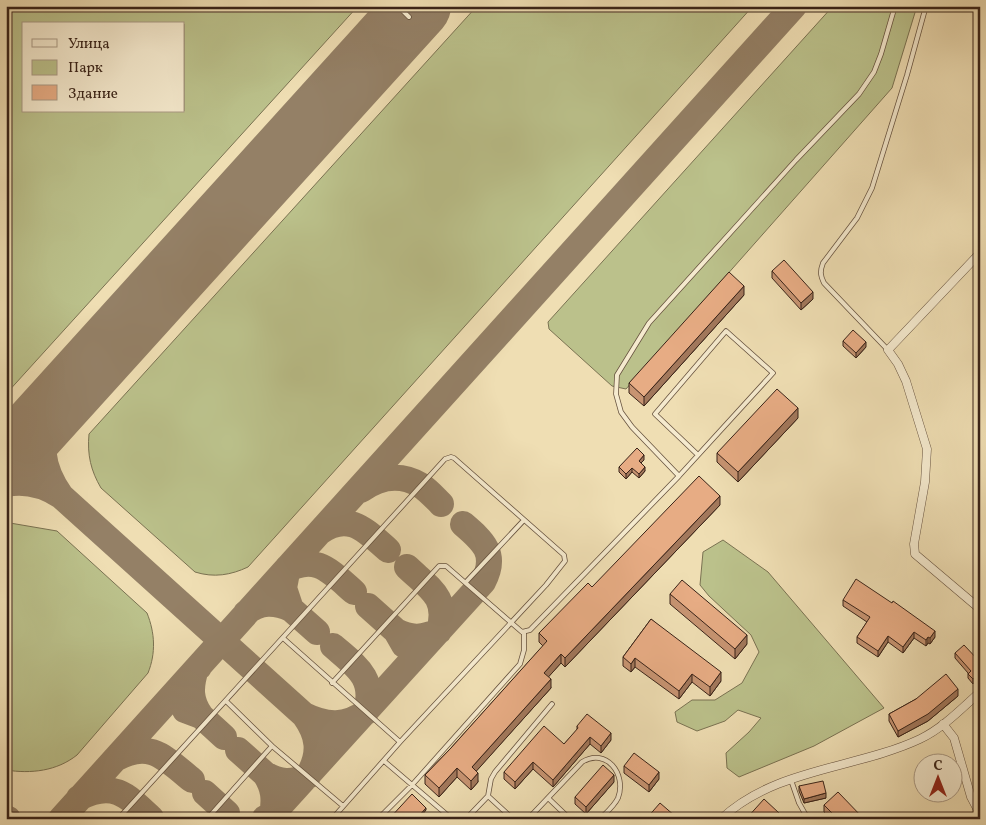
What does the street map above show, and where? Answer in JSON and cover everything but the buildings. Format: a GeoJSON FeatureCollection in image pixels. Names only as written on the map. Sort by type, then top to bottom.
{"type":"FeatureCollection","features":[{"type":"Feature","properties":{"kind":"street"},"geometry":{"type":"LineString","coordinates":[[980,253],[888,350],[898,364],[906,381],[927,449],[925,482],[914,544],[915,554],[980,609]]}},
{"type":"Feature","properties":{"kind":"street"},"geometry":{"type":"LineString","coordinates":[[721,819],[741,802],[760,792],[790,780],[899,747],[922,738],[943,724],[980,692]]}},
{"type":"Feature","properties":{"kind":"street"},"geometry":{"type":"LineString","coordinates":[[943,724],[954,738],[971,796],[980,814]]}},
{"type":"Feature","properties":{"kind":"lane"},"geometry":{"type":"LineString","coordinates":[[398,6],[408,17]]}},
{"type":"Feature","properties":{"kind":"lane"},"geometry":{"type":"LineString","coordinates":[[680,476],[632,427],[620,412],[616,394],[618,375],[649,324],[796,160],[859,94],[874,72],[894,6]]}},
{"type":"Feature","properties":{"kind":"lane"},"geometry":{"type":"LineString","coordinates":[[888,350],[824,282],[820,277],[820,271],[823,263],[856,218],[872,188],[926,6]]}},
{"type":"Feature","properties":{"kind":"lane"},"geometry":{"type":"LineString","coordinates":[[524,632],[530,630],[680,476],[773,373],[726,331],[655,414],[698,455]]}},
{"type":"Feature","properties":{"kind":"lane"},"geometry":{"type":"LineString","coordinates":[[118,819],[448,458],[454,458],[564,555],[565,561],[332,819]]}},
{"type":"Feature","properties":{"kind":"lane"},"geometry":{"type":"LineString","coordinates":[[466,582],[524,520]]}},
{"type":"Feature","properties":{"kind":"lane"},"geometry":{"type":"LineString","coordinates":[[332,683],[436,567],[442,565],[466,582],[511,623],[524,632]]}},
{"type":"Feature","properties":{"kind":"lane"},"geometry":{"type":"LineString","coordinates":[[378,819],[520,664],[524,650],[524,632]]}},
{"type":"Feature","properties":{"kind":"lane"},"geometry":{"type":"LineString","coordinates":[[283,638],[400,742]]}},
{"type":"Feature","properties":{"kind":"lane"},"geometry":{"type":"LineString","coordinates":[[973,698],[980,704]]}},
{"type":"Feature","properties":{"kind":"lane"},"geometry":{"type":"LineString","coordinates":[[226,700],[272,746],[344,806]]}},
{"type":"Feature","properties":{"kind":"lane"},"geometry":{"type":"LineString","coordinates":[[466,819],[488,796],[491,779],[495,772],[552,704]]}},
{"type":"Feature","properties":{"kind":"lane"},"geometry":{"type":"LineString","coordinates":[[207,819],[272,746]]}},
{"type":"Feature","properties":{"kind":"lane"},"geometry":{"type":"LineString","coordinates":[[528,819],[582,762],[589,758],[608,760],[615,767],[618,775],[619,794],[617,800],[600,819]]}},
{"type":"Feature","properties":{"kind":"lane"},"geometry":{"type":"LineString","coordinates":[[384,761],[452,819]]}},
{"type":"Feature","properties":{"kind":"lane"},"geometry":{"type":"LineString","coordinates":[[790,780],[808,819]]}},
{"type":"Feature","properties":{"kind":"lane"},"geometry":{"type":"LineString","coordinates":[[488,796],[513,819]]}},
{"type":"Feature","properties":{"kind":"lane"},"geometry":{"type":"LineString","coordinates":[[548,798],[570,819]]}},
{"type":"Feature","properties":{"kind":"green space"},"geometry":{"type":"Polygon","coordinates":[[[6,6],[358,6],[6,394],[6,6]]]}},
{"type":"Feature","properties":{"kind":"green space"},"geometry":{"type":"Polygon","coordinates":[[[477,6],[753,6],[248,567],[222,575],[195,572],[101,488],[90,462],[89,434],[477,6]]]}},
{"type":"Feature","properties":{"kind":"green space"},"geometry":{"type":"Polygon","coordinates":[[[833,6],[917,6],[892,88],[626,389],[612,386],[549,329],[548,322],[833,6]]]}},
{"type":"Feature","properties":{"kind":"green space"},"geometry":{"type":"Polygon","coordinates":[[[10,523],[57,531],[147,613],[153,636],[151,666],[148,673],[77,755],[52,768],[25,772],[6,770],[6,527],[10,523]]]}},
{"type":"Feature","properties":{"kind":"green space"},"geometry":{"type":"Polygon","coordinates":[[[723,540],[768,572],[884,708],[814,746],[739,777],[727,768],[726,753],[761,718],[738,710],[725,721],[697,731],[677,722],[675,712],[692,700],[715,700],[742,683],[759,652],[751,635],[709,596],[700,585],[703,552],[723,540]]]}},
{"type":"Feature","properties":{"kind":"taxiway"},"geometry":{"type":"LineString","coordinates":[[61,819],[794,6]]}},
{"type":"Feature","properties":{"kind":"taxiway"},"geometry":{"type":"LineString","coordinates":[[54,408],[43,442],[49,475],[61,496]]}},
{"type":"Feature","properties":{"kind":"taxiway"},"geometry":{"type":"LineString","coordinates":[[361,490],[382,480],[390,478],[405,479],[423,487],[441,504]]}},
{"type":"Feature","properties":{"kind":"taxiway"},"geometry":{"type":"LineString","coordinates":[[6,484],[35,484],[61,496],[304,715]]}},
{"type":"Feature","properties":{"kind":"taxiway"},"geometry":{"type":"LineString","coordinates":[[320,532],[330,526],[348,523],[364,530],[388,550]]}},
{"type":"Feature","properties":{"kind":"taxiway"},"geometry":{"type":"LineString","coordinates":[[268,819],[483,582],[489,564],[489,556],[482,542],[463,524]]}},
{"type":"Feature","properties":{"kind":"taxiway"},"geometry":{"type":"LineString","coordinates":[[284,572],[295,566],[314,564],[330,572],[354,592]]}},
{"type":"Feature","properties":{"kind":"taxiway"},"geometry":{"type":"LineString","coordinates":[[246,613],[257,606],[268,604],[291,609],[284,588],[288,567]]}},
{"type":"Feature","properties":{"kind":"taxiway"},"geometry":{"type":"LineString","coordinates":[[396,631],[401,634],[417,637],[439,631],[441,619],[439,601],[435,594],[407,567]]}},
{"type":"Feature","properties":{"kind":"taxiway"},"geometry":{"type":"LineString","coordinates":[[368,606],[396,631],[404,645]]}},
{"type":"Feature","properties":{"kind":"taxiway"},"geometry":{"type":"LineString","coordinates":[[291,609],[317,632]]}},
{"type":"Feature","properties":{"kind":"taxiway"},"geometry":{"type":"LineString","coordinates":[[265,818],[272,815],[273,804],[272,789],[265,774],[276,779],[291,781],[308,776],[312,768],[316,752],[315,737],[304,715],[312,719],[336,723],[351,720],[366,712],[368,700],[366,681],[356,667],[333,646]]}},
{"type":"Feature","properties":{"kind":"taxiway"},"geometry":{"type":"LineString","coordinates":[[199,667],[196,669],[194,676],[192,694],[201,716]]}},
{"type":"Feature","properties":{"kind":"taxiway"},"geometry":{"type":"LineString","coordinates":[[185,710],[201,716],[224,737]]}},
{"type":"Feature","properties":{"kind":"taxiway"},"geometry":{"type":"LineString","coordinates":[[238,750],[265,774]]}},
{"type":"Feature","properties":{"kind":"taxiway"},"geometry":{"type":"LineString","coordinates":[[115,759],[127,753],[148,751],[165,758],[192,780]]}},
{"type":"Feature","properties":{"kind":"taxiway"},"geometry":{"type":"LineString","coordinates":[[79,798],[101,790],[110,790],[127,797],[151,818]]}},
{"type":"Feature","properties":{"kind":"taxiway"},"geometry":{"type":"LineString","coordinates":[[205,793],[227,813]]}},
{"type":"Feature","properties":{"kind":"runway"},"geometry":{"type":"LineString","coordinates":[[6,461],[418,6]]}}]}
